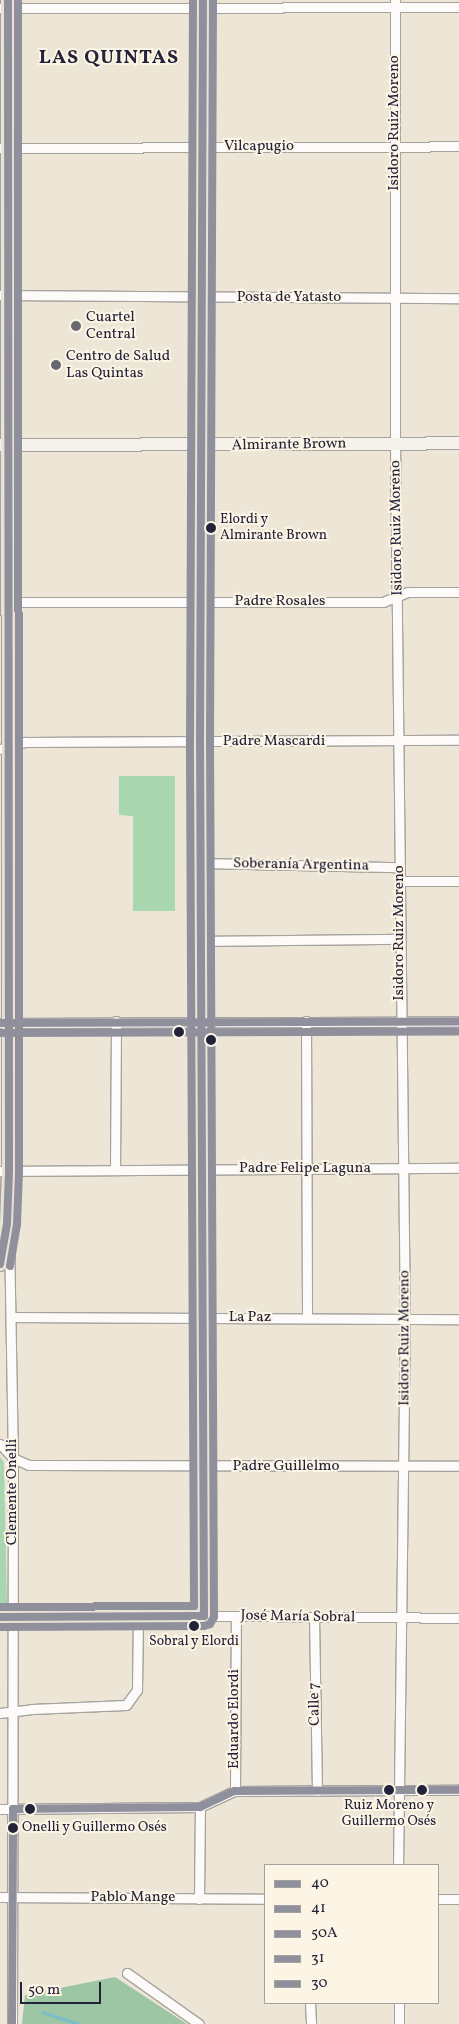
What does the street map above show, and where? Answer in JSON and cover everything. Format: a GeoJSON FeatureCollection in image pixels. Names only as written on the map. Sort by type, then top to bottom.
{"type":"FeatureCollection","features":[{"type":"Feature","properties":{"kind":"main road"},"geometry":{"type":"LineString","coordinates":[[203,4],[204,447],[200,743],[204,1616]]}},
{"type":"Feature","properties":{"kind":"main road","name":"Clemente Onelli"},"geometry":{"type":"LineString","coordinates":[[5,5],[4,445],[9,602],[5,642],[4,834],[4,1171],[7,1224]]}},
{"type":"Feature","properties":{"kind":"main road"},"geometry":{"type":"LineString","coordinates":[[0,1264],[7,1224]]}},
{"type":"Feature","properties":{"kind":"main road","name":"José María Sobral"},"geometry":{"type":"LineString","coordinates":[[7,1617],[204,1616]]}},
{"type":"Feature","properties":{"kind":"street"},"geometry":{"type":"LineString","coordinates":[[5,5],[394,4],[459,7]]}},
{"type":"Feature","properties":{"kind":"street","name":"Isidoro Ruiz Moreno"},"geometry":{"type":"LineString","coordinates":[[394,4],[396,146],[395,443],[401,741],[400,1021],[405,1319],[405,1466],[398,1864]]}},
{"type":"Feature","properties":{"kind":"street","name":"Vilcapugio"},"geometry":{"type":"LineString","coordinates":[[4,148],[459,146]]}},
{"type":"Feature","properties":{"kind":"street","name":"Posta de Yatasto"},"geometry":{"type":"LineString","coordinates":[[4,296],[459,298]]}},
{"type":"Feature","properties":{"kind":"street","name":"Almirante Brown"},"geometry":{"type":"LineString","coordinates":[[4,445],[204,447],[459,443]]}},
{"type":"Feature","properties":{"kind":"street","name":"Padre Rosales"},"geometry":{"type":"LineString","coordinates":[[9,602],[383,602],[408,592],[459,592]]}},
{"type":"Feature","properties":{"kind":"street","name":"Padre Mascardi"},"geometry":{"type":"LineString","coordinates":[[5,748],[25,742],[200,743],[459,740]]}},
{"type":"Feature","properties":{"kind":"street","name":"Soberanía Argentina"},"geometry":{"type":"LineString","coordinates":[[201,863],[400,867]]}},
{"type":"Feature","properties":{"kind":"street"},"geometry":{"type":"LineString","coordinates":[[400,881],[459,881]]}},
{"type":"Feature","properties":{"kind":"street"},"geometry":{"type":"LineString","coordinates":[[201,941],[400,939]]}},
{"type":"Feature","properties":{"kind":"street"},"geometry":{"type":"LineString","coordinates":[[4,1023],[459,1020]]}},
{"type":"Feature","properties":{"kind":"street"},"geometry":{"type":"LineString","coordinates":[[116,1021],[116,1170]]}},
{"type":"Feature","properties":{"kind":"street"},"geometry":{"type":"LineString","coordinates":[[306,1021],[307,1318]]}},
{"type":"Feature","properties":{"kind":"street","name":"Padre Felipe Laguna"},"geometry":{"type":"LineString","coordinates":[[4,1171],[202,1168],[402,1170],[459,1168]]}},
{"type":"Feature","properties":{"kind":"street","name":"Clemente Onelli"},"geometry":{"type":"LineString","coordinates":[[7,1224],[12,1317],[13,1458],[7,1617],[12,1712],[12,2024]]}},
{"type":"Feature","properties":{"kind":"street","name":"La Paz"},"geometry":{"type":"LineString","coordinates":[[12,1317],[459,1319]]}},
{"type":"Feature","properties":{"kind":"street"},"geometry":{"type":"LineString","coordinates":[[0,1444],[13,1458]]}},
{"type":"Feature","properties":{"kind":"street","name":"Padre Guillelmo"},"geometry":{"type":"LineString","coordinates":[[13,1458],[29,1465],[204,1468],[459,1466]]}},
{"type":"Feature","properties":{"kind":"street","name":"José María Sobral"},"geometry":{"type":"LineString","coordinates":[[204,1616],[459,1618]]}},
{"type":"Feature","properties":{"kind":"street","name":"Eduardo Elordi"},"geometry":{"type":"LineString","coordinates":[[235,1791],[236,1616]]}},
{"type":"Feature","properties":{"kind":"street"},"geometry":{"type":"LineString","coordinates":[[0,1714],[126,1704],[137,1690],[138,1617]]}},
{"type":"Feature","properties":{"kind":"street","name":"Calle 7"},"geometry":{"type":"LineString","coordinates":[[314,1617],[317,1791]]}},
{"type":"Feature","properties":{"kind":"street"},"geometry":{"type":"LineString","coordinates":[[0,1809],[200,1807],[235,1791],[459,1790]]}},
{"type":"Feature","properties":{"kind":"street"},"geometry":{"type":"LineString","coordinates":[[199,1899],[200,1807]]}},
{"type":"Feature","properties":{"kind":"street","name":"Pablo Mange"},"geometry":{"type":"LineString","coordinates":[[0,1898],[264,1899]]}},
{"type":"Feature","properties":{"kind":"street"},"geometry":{"type":"LineString","coordinates":[[439,1899],[459,1899]]}},
{"type":"Feature","properties":{"kind":"street"},"geometry":{"type":"LineString","coordinates":[[127,1972],[199,2024]]}},
{"type":"Feature","properties":{"kind":"street"},"geometry":{"type":"LineString","coordinates":[[310,2004],[311,2024]]}},
{"type":"Feature","properties":{"kind":"street"},"geometry":{"type":"LineString","coordinates":[[398,2004],[399,2024]]}},
{"type":"Feature","properties":{"kind":"green space"},"geometry":{"type":"Polygon","coordinates":[[[119,776],[175,776],[175,911],[133,911],[133,816],[119,815],[119,776]]]}},
{"type":"Feature","properties":{"kind":"green space"},"geometry":{"type":"Polygon","coordinates":[[[0,1457],[4,1462],[7,1606],[0,1606],[0,1457]]]}},
{"type":"Feature","properties":{"kind":"green space"},"geometry":{"type":"Polygon","coordinates":[[[115,1977],[187,2024],[22,2024],[25,1995],[115,1977]]]}},
{"type":"Feature","properties":{"kind":"waterway"},"geometry":{"type":"LineString","coordinates":[[42,2012],[80,2024]]}},
{"type":"Feature","properties":{"kind":"transit line","name":"40"},"geometry":{"type":"LineString","coordinates":[[0,1264],[7,1224],[9,1171],[8,0]]}},
{"type":"Feature","properties":{"kind":"transit line","name":"41"},"geometry":{"type":"LineString","coordinates":[[10,1266],[17,1224],[19,1171],[18,0]]}},
{"type":"Feature","properties":{"kind":"transit line","name":"50A"},"geometry":{"type":"LineString","coordinates":[[0,1607],[194,1606],[190,743],[193,0]]}},
{"type":"Feature","properties":{"kind":"transit line","name":"40"},"geometry":{"type":"LineString","coordinates":[[0,1617],[204,1616],[200,743],[203,0]]}},
{"type":"Feature","properties":{"kind":"transit line","name":"41"},"geometry":{"type":"LineString","coordinates":[[0,1627],[204,1626],[210,1624],[214,1617],[210,743],[213,0]]}},
{"type":"Feature","properties":{"kind":"transit line","name":"31"},"geometry":{"type":"LineString","coordinates":[[0,1023],[459,1021]]}},
{"type":"Feature","properties":{"kind":"transit line","name":"30"},"geometry":{"type":"LineString","coordinates":[[0,1033],[459,1031]]}},
{"type":"Feature","properties":{"kind":"transit line","name":"31"},"geometry":{"type":"LineString","coordinates":[[12,2024],[13,1809],[200,1807],[235,1791],[459,1790]]}},
{"type":"Feature","properties":{"kind":"place","name":"Cuartel Central"},"geometry":{"type":"Point","coordinates":[76,326]}},
{"type":"Feature","properties":{"kind":"place","name":"Centro de Salud Las Quintas"},"geometry":{"type":"Point","coordinates":[56,365]}},
{"type":"Feature","properties":{"kind":"place","name":"Elordi y Almirante Brown"},"geometry":{"type":"Point","coordinates":[211,528]}},
{"type":"Feature","properties":{"kind":"place","name":"Sobral y Elordi"},"geometry":{"type":"Point","coordinates":[194,1626]}},
{"type":"Feature","properties":{"kind":"place","name":"Ruiz Moreno y Guillermo Osés"},"geometry":{"type":"Point","coordinates":[389,1790]}},
{"type":"Feature","properties":{"kind":"place","name":"Onelli y Guillermo Osés"},"geometry":{"type":"Point","coordinates":[13,1828]}},
{"type":"Feature","properties":{"kind":"district","name":"LAS QUINTAS"},"geometry":{"type":"Point","coordinates":[109,58]}}]}
